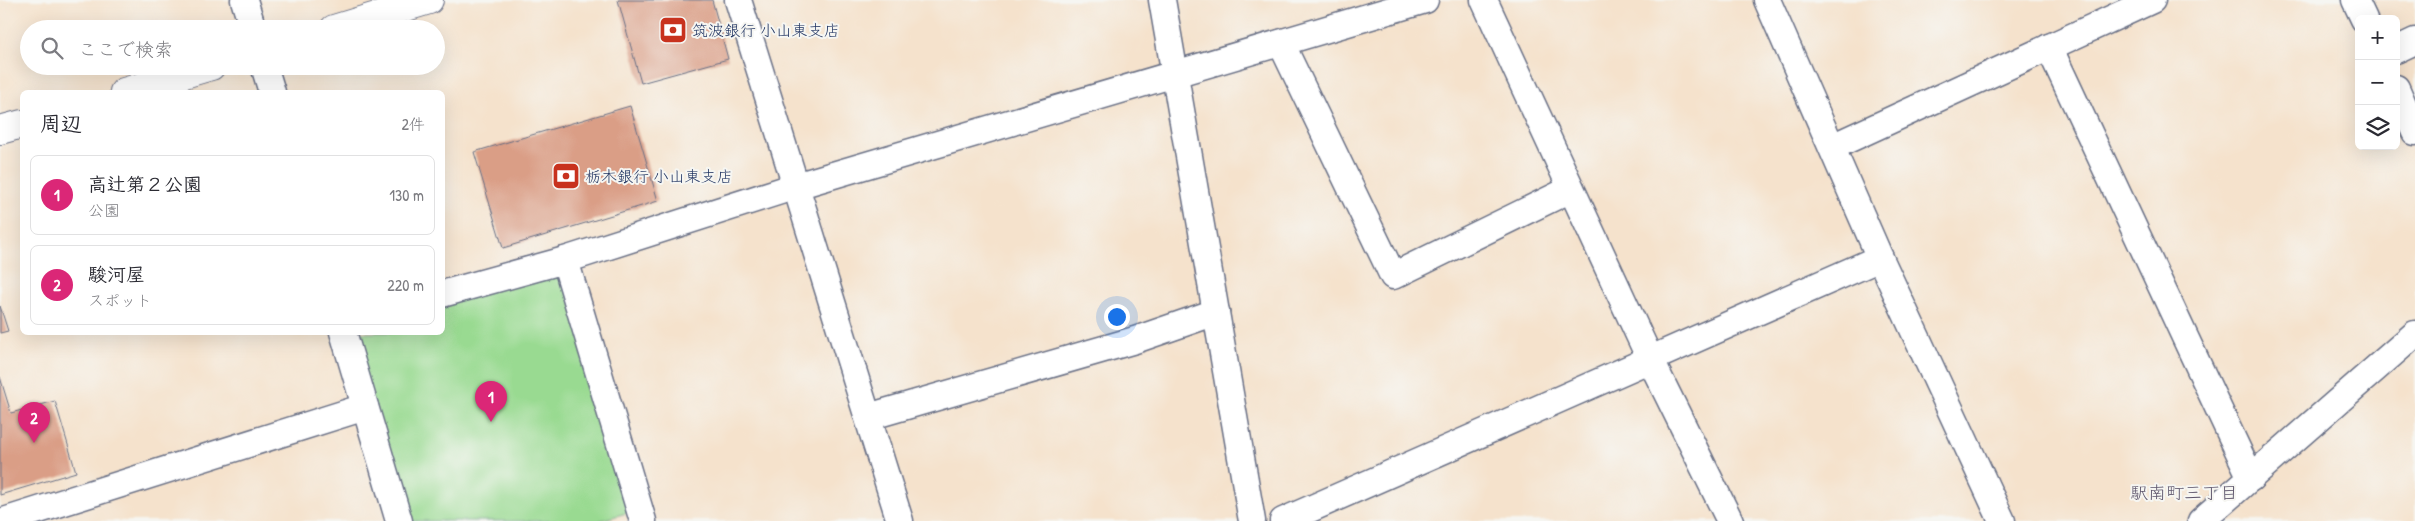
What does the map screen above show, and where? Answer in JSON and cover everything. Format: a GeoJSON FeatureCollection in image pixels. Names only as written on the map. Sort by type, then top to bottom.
{"type":"FeatureCollection","features":[{"type":"Feature","properties":{"kind":"main road"},"geometry":{"type":"LineString","coordinates":[[363,20],[429,0]]}},
{"type":"Feature","properties":{"kind":"main road"},"geometry":{"type":"LineString","coordinates":[[131,90],[181,75]]}},
{"type":"Feature","properties":{"kind":"main road"},"geometry":{"type":"LineString","coordinates":[[0,130],[20,125]]}},
{"type":"Feature","properties":{"kind":"street"},"geometry":{"type":"LineString","coordinates":[[244,0],[250,20]]}},
{"type":"Feature","properties":{"kind":"street"},"geometry":{"type":"LineString","coordinates":[[738,0],[900,521]]}},
{"type":"Feature","properties":{"kind":"street"},"geometry":{"type":"LineString","coordinates":[[1162,0],[1252,521]]}},
{"type":"Feature","properties":{"kind":"street"},"geometry":{"type":"LineString","coordinates":[[445,293],[565,260],[796,186],[1425,0]]}},
{"type":"Feature","properties":{"kind":"street"},"geometry":{"type":"LineString","coordinates":[[1484,0],[1724,519]]}},
{"type":"Feature","properties":{"kind":"street"},"geometry":{"type":"LineString","coordinates":[[1767,0],[1880,258],[2002,521]]}},
{"type":"Feature","properties":{"kind":"street"},"geometry":{"type":"LineString","coordinates":[[1832,147],[2152,0]]}},
{"type":"Feature","properties":{"kind":"street"},"geometry":{"type":"LineString","coordinates":[[2355,0],[2362,15]]}},
{"type":"Feature","properties":{"kind":"street"},"geometry":{"type":"LineString","coordinates":[[2400,48],[2415,41]]}},
{"type":"Feature","properties":{"kind":"street"},"geometry":{"type":"LineString","coordinates":[[1281,43],[1393,276],[1571,189]]}},
{"type":"Feature","properties":{"kind":"street"},"geometry":{"type":"LineString","coordinates":[[2049,47],[2250,478]]}},
{"type":"Feature","properties":{"kind":"street"},"geometry":{"type":"LineString","coordinates":[[267,75],[271,90]]}},
{"type":"Feature","properties":{"kind":"street"},"geometry":{"type":"LineString","coordinates":[[2400,97],[2415,132]]}},
{"type":"Feature","properties":{"kind":"street"},"geometry":{"type":"LineString","coordinates":[[1282,521],[1880,258]]}},
{"type":"Feature","properties":{"kind":"street"},"geometry":{"type":"LineString","coordinates":[[565,260],[635,519]]}},
{"type":"Feature","properties":{"kind":"street"},"geometry":{"type":"LineString","coordinates":[[868,417],[1135,340],[1216,312]]}},
{"type":"Feature","properties":{"kind":"street"},"geometry":{"type":"LineString","coordinates":[[2201,521],[2415,334]]}},
{"type":"Feature","properties":{"kind":"street"},"geometry":{"type":"LineString","coordinates":[[344,335],[399,521]]}},
{"type":"Feature","properties":{"kind":"street"},"geometry":{"type":"LineString","coordinates":[[4,521],[66,512],[365,407]]}},
{"type":"Feature","properties":{"kind":"green space"},"geometry":{"type":"Polygon","coordinates":[[[560,267],[634,511],[598,521],[404,521],[350,335],[445,335],[445,299],[560,267]]]}},
{"type":"Feature","properties":{"kind":"building","name":"筑波銀行 小山東支店"},"geometry":{"type":"Polygon","coordinates":[[[618,0],[712,0],[728,59],[641,83],[618,0]]]}},
{"type":"Feature","properties":{"kind":"building","name":"栃木銀行 小山東支店"},"geometry":{"type":"Polygon","coordinates":[[[630,106],[658,201],[503,248],[474,152],[630,106]]]}},
{"type":"Feature","properties":{"kind":"building"},"geometry":{"type":"Polygon","coordinates":[[[0,306],[8,331],[0,333],[0,306]]]}},
{"type":"Feature","properties":{"kind":"building"},"geometry":{"type":"Polygon","coordinates":[[[0,377],[11,413],[55,401],[76,472],[0,495],[0,377]]]}},
{"type":"Feature","properties":{"kind":"place","name":"筑波銀行 小山東支店"},"geometry":{"type":"Point","coordinates":[673,30]}},
{"type":"Feature","properties":{"kind":"place","name":"栃木銀行 小山東支店"},"geometry":{"type":"Point","coordinates":[566,176]}},
{"type":"Feature","properties":{"kind":"place","name":"高辻第２公園"},"geometry":{"type":"Point","coordinates":[491,422]}},
{"type":"Feature","properties":{"kind":"place","name":"駿河屋"},"geometry":{"type":"Point","coordinates":[34,443]}},
{"type":"Feature","properties":{"kind":"district","name":"駅南町三丁目"},"geometry":{"type":"Point","coordinates":[2184,493]}}]}
